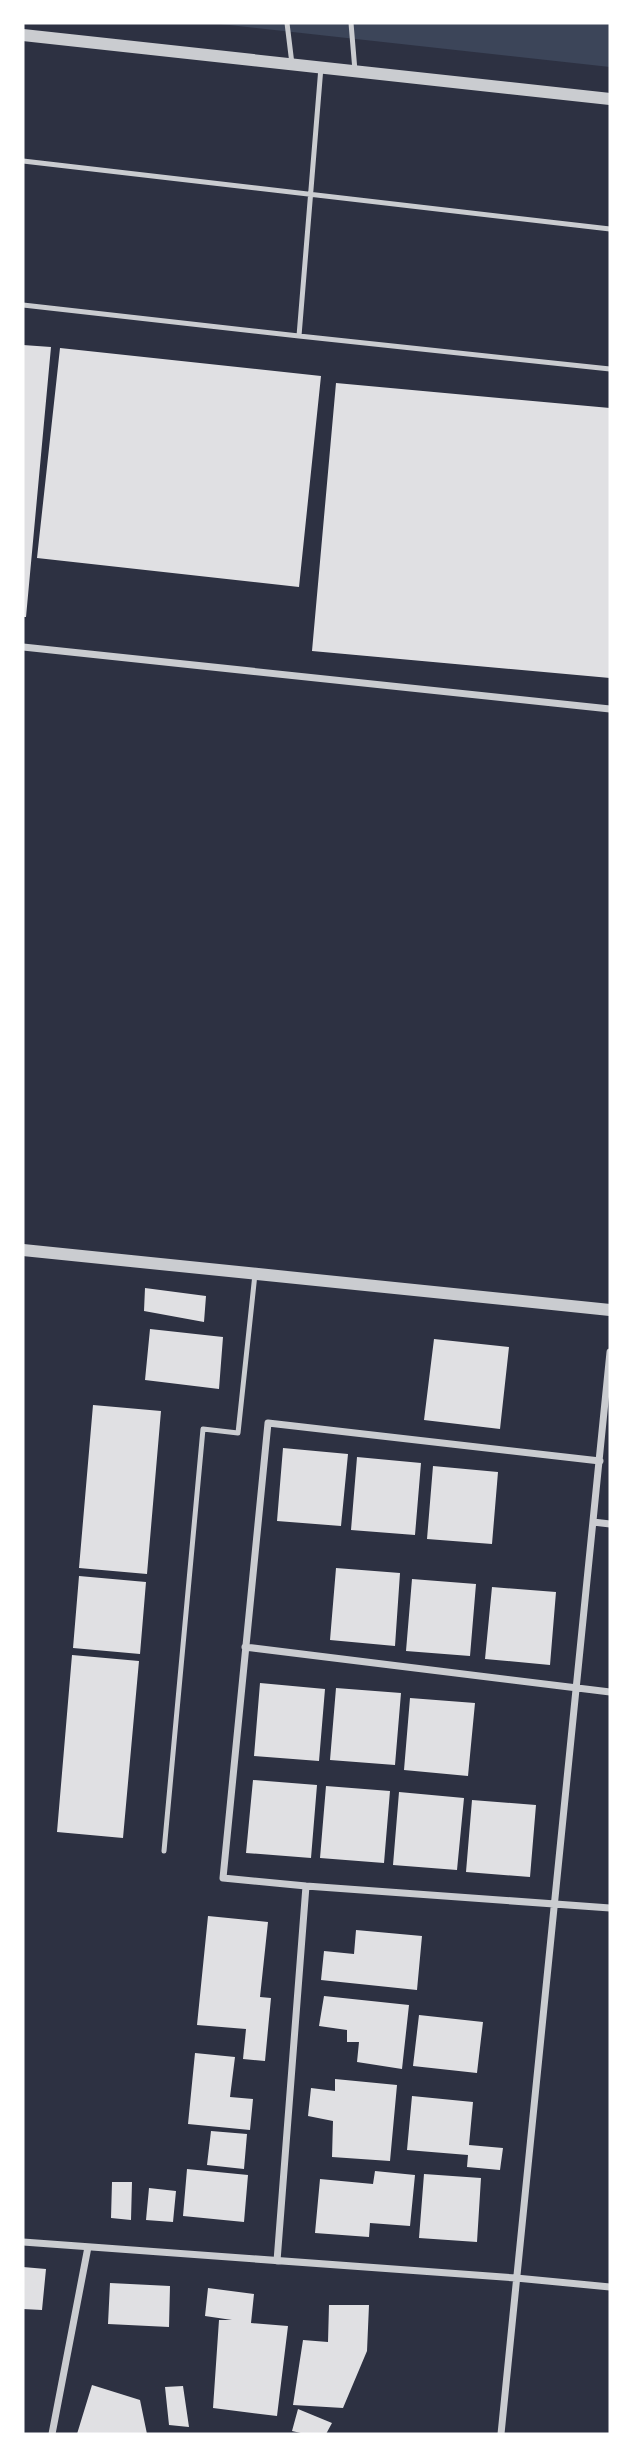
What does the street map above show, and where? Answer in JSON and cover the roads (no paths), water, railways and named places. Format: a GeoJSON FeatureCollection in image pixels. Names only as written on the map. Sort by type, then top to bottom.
{"type":"FeatureCollection","features":[{"type":"Feature","properties":{"kind":"street"},"geometry":{"type":"LineString","coordinates":[[23,35],[610,99]]}},
{"type":"Feature","properties":{"kind":"street"},"geometry":{"type":"LineString","coordinates":[[23,647],[610,709]]}},
{"type":"Feature","properties":{"kind":"street"},"geometry":{"type":"LineString","coordinates":[[23,1250],[610,1310]]}},
{"type":"Feature","properties":{"kind":"street"},"geometry":{"type":"LineString","coordinates":[[502,2434],[610,1352]]}},
{"type":"Feature","properties":{"kind":"street"},"geometry":{"type":"LineString","coordinates":[[600,1461],[268,1423],[223,1878],[610,1908]]}},
{"type":"Feature","properties":{"kind":"street"},"geometry":{"type":"LineString","coordinates":[[593,1522],[610,1524]]}},
{"type":"Feature","properties":{"kind":"street"},"geometry":{"type":"LineString","coordinates":[[245,1647],[610,1692]]}},
{"type":"Feature","properties":{"kind":"street"},"geometry":{"type":"LineString","coordinates":[[277,2261],[306,1886]]}},
{"type":"Feature","properties":{"kind":"street"},"geometry":{"type":"LineString","coordinates":[[23,2242],[610,2287]]}},
{"type":"Feature","properties":{"kind":"street"},"geometry":{"type":"LineString","coordinates":[[52,2434],[89,2247]]}},
{"type":"Feature","properties":{"kind":"lane"},"geometry":{"type":"LineString","coordinates":[[287,23],[292,64]]}},
{"type":"Feature","properties":{"kind":"lane"},"geometry":{"type":"LineString","coordinates":[[351,23],[355,71]]}},
{"type":"Feature","properties":{"kind":"lane"},"geometry":{"type":"LineString","coordinates":[[299,336],[321,67]]}},
{"type":"Feature","properties":{"kind":"lane"},"geometry":{"type":"LineString","coordinates":[[23,161],[610,229]]}},
{"type":"Feature","properties":{"kind":"lane"},"geometry":{"type":"LineString","coordinates":[[23,305],[610,369]]}},
{"type":"Feature","properties":{"kind":"lane"},"geometry":{"type":"LineString","coordinates":[[163,1851],[203,1429],[238,1433],[255,1274]]}}]}
